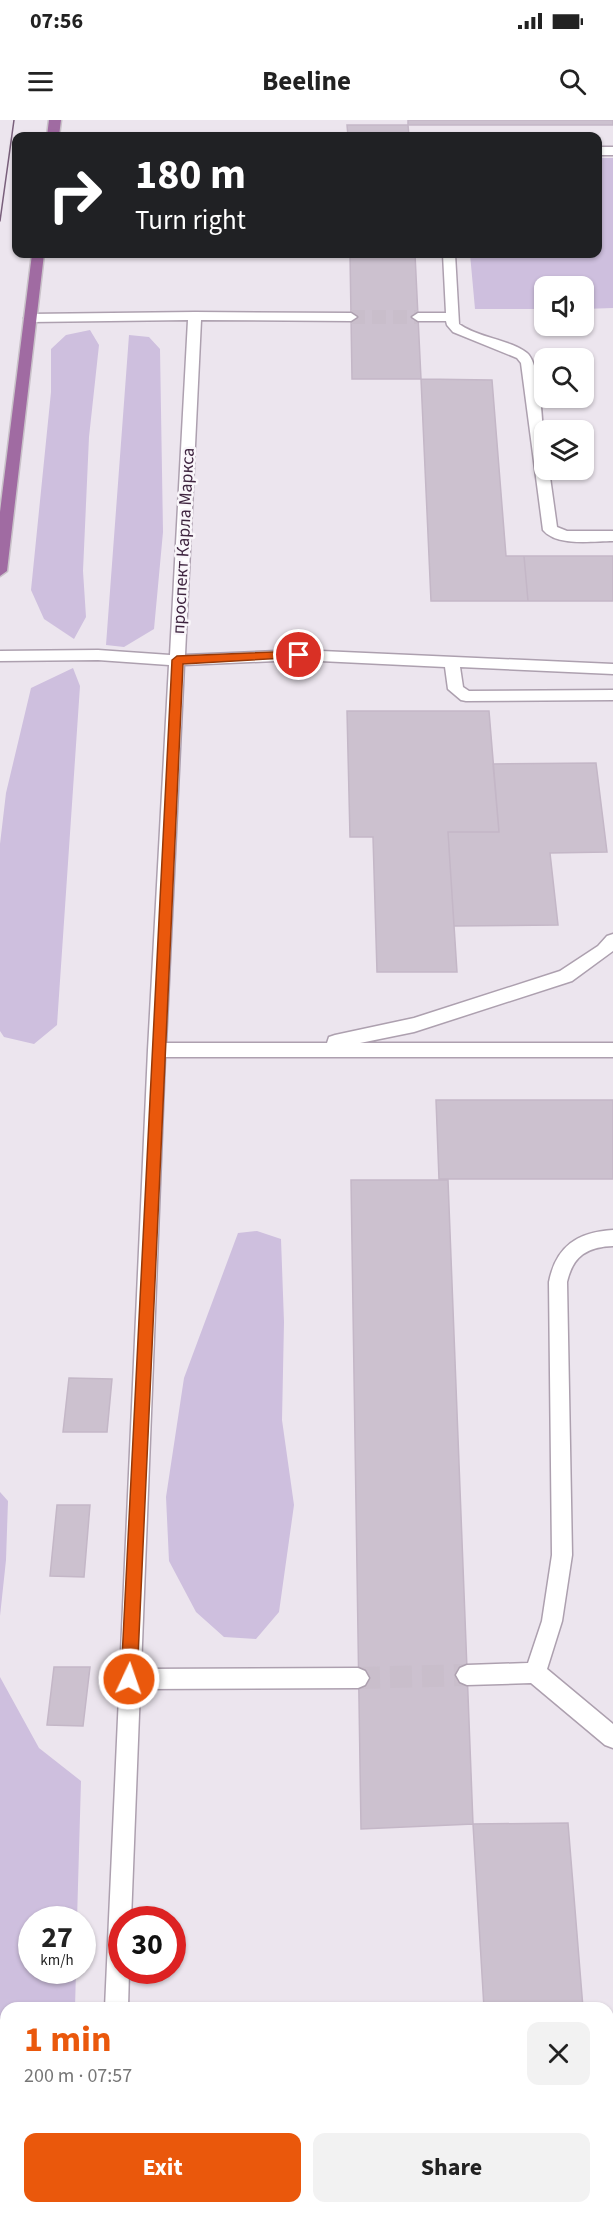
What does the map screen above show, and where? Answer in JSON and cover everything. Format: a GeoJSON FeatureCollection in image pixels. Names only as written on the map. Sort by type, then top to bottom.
{"type":"FeatureCollection","features":[{"type":"Feature","properties":{"kind":"main road"},"geometry":{"type":"LineString","coordinates":[[0,572],[38,258]]}},
{"type":"Feature","properties":{"kind":"street"},"geometry":{"type":"LineString","coordinates":[[449,258],[453,325],[522,355],[528,362],[550,530],[566,536],[613,536]]}},
{"type":"Feature","properties":{"kind":"street","name":"проспект Карла Маркса"},"geometry":{"type":"LineString","coordinates":[[116,2002],[157,1050],[195,316]]}},
{"type":"Feature","properties":{"kind":"street"},"geometry":{"type":"LineString","coordinates":[[30,318],[351,317]]}},
{"type":"Feature","properties":{"kind":"street"},"geometry":{"type":"LineString","coordinates":[[418,317],[452,317]]}},
{"type":"Feature","properties":{"kind":"street"},"geometry":{"type":"LineString","coordinates":[[0,656],[98,655],[177,660],[299,655],[613,669]]}},
{"type":"Feature","properties":{"kind":"street"},"geometry":{"type":"LineString","coordinates":[[452,662],[456,689],[466,696],[613,695]]}},
{"type":"Feature","properties":{"kind":"street"},"geometry":{"type":"LineString","coordinates":[[295,1050],[414,1025],[566,976],[603,950],[613,940]]}},
{"type":"Feature","properties":{"kind":"street"},"geometry":{"type":"LineString","coordinates":[[157,1050],[613,1050]]}},
{"type":"Feature","properties":{"kind":"street"},"geometry":{"type":"LineString","coordinates":[[535,1673],[552,1621],[562,1556],[558,1282],[560,1265],[570,1251],[586,1242],[613,1238]]}},
{"type":"Feature","properties":{"kind":"street"},"geometry":{"type":"LineString","coordinates":[[467,1675],[535,1673],[613,1738]]}},
{"type":"Feature","properties":{"kind":"street"},"geometry":{"type":"LineString","coordinates":[[129,1679],[358,1678]]}},
{"type":"Feature","properties":{"kind":"shaded area"},"geometry":{"type":"Polygon","coordinates":[[[602,158],[613,158],[613,308],[594,309],[594,276],[534,276],[534,309],[475,309],[470,258],[602,258],[602,158]]]}},
{"type":"Feature","properties":{"kind":"shaded area"},"geometry":{"type":"Polygon","coordinates":[[[90,330],[99,345],[89,437],[83,571],[86,617],[74,639],[44,619],[31,590],[51,392],[51,349],[66,335],[90,330]]]}},
{"type":"Feature","properties":{"kind":"shaded area"},"geometry":{"type":"Polygon","coordinates":[[[129,335],[149,337],[160,349],[163,532],[154,629],[124,647],[106,645],[129,335]]]}},
{"type":"Feature","properties":{"kind":"shaded area"},"geometry":{"type":"Polygon","coordinates":[[[73,668],[80,686],[57,1025],[34,1044],[4,1037],[0,1031],[0,844],[6,793],[31,688],[73,668]]]}},
{"type":"Feature","properties":{"kind":"shaded area"},"geometry":{"type":"Polygon","coordinates":[[[257,1231],[281,1239],[284,1322],[282,1420],[294,1505],[279,1612],[256,1639],[224,1637],[196,1612],[169,1561],[166,1497],[184,1378],[238,1233],[257,1231]]]}},
{"type":"Feature","properties":{"kind":"shaded area"},"geometry":{"type":"Polygon","coordinates":[[[0,1492],[8,1501],[6,1560],[0,1616],[0,1492]]]}},
{"type":"Feature","properties":{"kind":"shaded area"},"geometry":{"type":"Polygon","coordinates":[[[0,1677],[39,1748],[81,1781],[77,1906],[18,1906],[18,1984],[76,1984],[75,2002],[0,2002],[0,1677]]]}},
{"type":"Feature","properties":{"kind":"building"},"geometry":{"type":"Polygon","coordinates":[[[408,120],[613,120],[613,125],[408,125],[408,120]]]}},
{"type":"Feature","properties":{"kind":"building"},"geometry":{"type":"Polygon","coordinates":[[[347,125],[408,125],[409,132],[348,132],[347,125]]]}},
{"type":"Feature","properties":{"kind":"building"},"geometry":{"type":"Polygon","coordinates":[[[350,258],[415,258],[421,379],[352,379],[350,258]]]}},
{"type":"Feature","properties":{"kind":"building"},"geometry":{"type":"Polygon","coordinates":[[[421,379],[492,380],[506,556],[524,556],[528,601],[431,601],[421,379]]]}},
{"type":"Feature","properties":{"kind":"building"},"geometry":{"type":"Polygon","coordinates":[[[524,556],[613,556],[613,601],[528,601],[524,556]]]}},
{"type":"Feature","properties":{"kind":"building"},"geometry":{"type":"Polygon","coordinates":[[[347,711],[489,711],[499,832],[448,832],[457,972],[377,972],[373,837],[350,837],[347,711]]]}},
{"type":"Feature","properties":{"kind":"building"},"geometry":{"type":"Polygon","coordinates":[[[596,763],[607,852],[550,853],[558,925],[454,926],[448,832],[499,832],[493,764],[596,763]]]}},
{"type":"Feature","properties":{"kind":"building"},"geometry":{"type":"Polygon","coordinates":[[[436,1100],[613,1100],[613,1179],[439,1179],[436,1100]]]}},
{"type":"Feature","properties":{"kind":"building"},"geometry":{"type":"Polygon","coordinates":[[[351,1180],[448,1180],[473,1824],[361,1829],[351,1180]]]}},
{"type":"Feature","properties":{"kind":"building"},"geometry":{"type":"Polygon","coordinates":[[[69,1378],[112,1379],[107,1432],[63,1432],[69,1378]]]}},
{"type":"Feature","properties":{"kind":"building"},"geometry":{"type":"Polygon","coordinates":[[[57,1505],[90,1505],[84,1577],[50,1576],[57,1505]]]}},
{"type":"Feature","properties":{"kind":"building"},"geometry":{"type":"Polygon","coordinates":[[[54,1667],[90,1667],[83,1726],[47,1725],[54,1667]]]}},
{"type":"Feature","properties":{"kind":"building"},"geometry":{"type":"Polygon","coordinates":[[[568,1823],[583,2002],[484,2002],[473,1824],[568,1823]]]}},
{"type":"Feature","properties":{"kind":"tunnel"},"geometry":{"type":"LineString","coordinates":[[351,317],[418,317]]}},
{"type":"Feature","properties":{"kind":"tunnel"},"geometry":{"type":"LineString","coordinates":[[358,1678],[467,1675]]}},
{"type":"Feature","properties":{"kind":"tram line"},"geometry":{"type":"LineString","coordinates":[[12,132],[14,120]]}},
{"type":"Feature","properties":{"kind":"tram line"},"geometry":{"type":"LineString","coordinates":[[0,221],[12,134]]}},
{"type":"Feature","properties":{"kind":"route"},"geometry":{"type":"LineString","coordinates":[[129,1679],[177,660],[299,655]]}}]}
